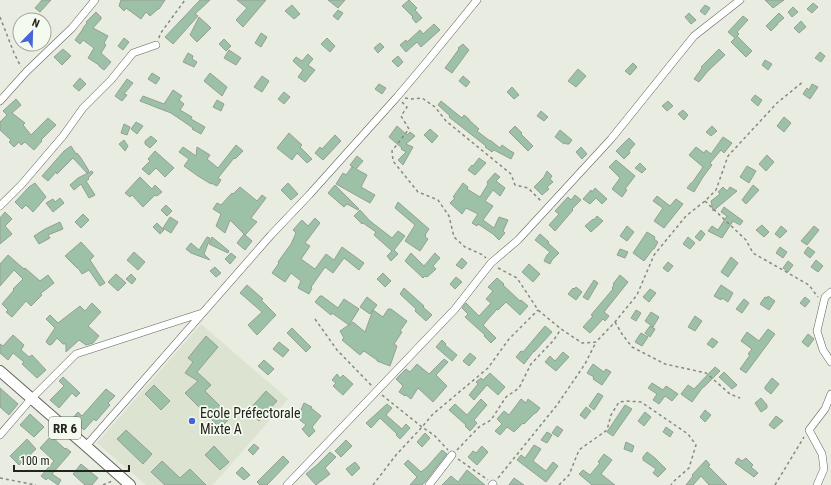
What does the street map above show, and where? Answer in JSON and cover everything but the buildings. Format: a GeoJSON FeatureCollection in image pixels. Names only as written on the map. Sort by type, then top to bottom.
{"type":"FeatureCollection","features":[{"type":"Feature","properties":{"kind":"main road","name":"RR 6"},"geometry":{"type":"LineString","coordinates":[[0,371],[130,485]]}},
{"type":"Feature","properties":{"kind":"street"},"geometry":{"type":"LineString","coordinates":[[0,101],[24,74],[72,28],[95,0]]}},
{"type":"Feature","properties":{"kind":"street"},"geometry":{"type":"LineString","coordinates":[[86,446],[271,235],[397,97],[477,0]]}},
{"type":"Feature","properties":{"kind":"street"},"geometry":{"type":"LineString","coordinates":[[287,485],[455,310],[491,263],[518,240],[611,139],[694,36],[740,0]]}},
{"type":"Feature","properties":{"kind":"street"},"geometry":{"type":"LineString","coordinates":[[0,206],[22,184],[63,136],[83,108],[112,80],[133,53],[156,45]]}},
{"type":"Feature","properties":{"kind":"street"},"geometry":{"type":"LineString","coordinates":[[828,294],[817,331],[823,350],[831,362]]}},
{"type":"Feature","properties":{"kind":"street"},"geometry":{"type":"LineString","coordinates":[[0,435],[31,399],[76,354],[202,313]]}},
{"type":"Feature","properties":{"kind":"street"},"geometry":{"type":"LineString","coordinates":[[817,485],[824,469],[822,454],[809,430],[825,410],[831,394]]}},
{"type":"Feature","properties":{"kind":"street"},"geometry":{"type":"LineString","coordinates":[[429,485],[452,456]]}},
{"type":"Feature","properties":{"kind":"path"},"geometry":{"type":"LineString","coordinates":[[156,45],[160,34],[185,0]]}},
{"type":"Feature","properties":{"kind":"path"},"geometry":{"type":"LineString","coordinates":[[0,17],[24,74]]}},
{"type":"Feature","properties":{"kind":"path"},"geometry":{"type":"LineString","coordinates":[[315,318],[337,350],[376,391],[434,436],[452,456],[492,484],[557,405],[585,364],[596,342],[637,295],[654,255],[686,216],[716,190],[728,156],[777,103],[804,82]]}},
{"type":"Feature","properties":{"kind":"path"},"geometry":{"type":"LineString","coordinates":[[397,97],[411,99],[422,98],[435,107],[446,121],[511,174],[515,185],[528,188],[547,208]]}},
{"type":"Feature","properties":{"kind":"path"},"geometry":{"type":"LineString","coordinates":[[397,97],[407,107],[401,116],[409,129],[392,151],[393,161],[418,192],[438,200],[449,216],[454,237],[465,247],[483,255],[501,270],[517,278],[538,310],[561,329],[582,343],[596,342]]}},
{"type":"Feature","properties":{"kind":"path"},"geometry":{"type":"LineString","coordinates":[[705,201],[746,240],[754,253],[809,285],[816,296],[828,294]]}},
{"type":"Feature","properties":{"kind":"path"},"geometry":{"type":"LineString","coordinates":[[373,485],[433,414],[488,368],[509,339],[538,310]]}},
{"type":"Feature","properties":{"kind":"path"},"geometry":{"type":"LineString","coordinates":[[615,322],[632,347],[665,364],[706,373],[730,394],[740,398]]}},
{"type":"Feature","properties":{"kind":"path"},"geometry":{"type":"LineString","coordinates":[[452,456],[479,427],[491,420],[506,397],[519,388],[531,364],[553,341],[561,329]]}},
{"type":"Feature","properties":{"kind":"path"},"geometry":{"type":"LineString","coordinates":[[559,485],[569,475],[579,450],[607,430],[611,415],[620,402],[627,401],[641,402],[688,434],[696,444],[689,468],[671,485]]}},
{"type":"Feature","properties":{"kind":"path"},"geometry":{"type":"LineString","coordinates":[[775,485],[809,430]]}},
{"type":"Feature","properties":{"kind":"path"},"geometry":{"type":"LineString","coordinates":[[0,478],[36,485]]}},
{"type":"Feature","properties":{"kind":"shaded area","name":"Ecole Préfectorale Mixte A"},"geometry":{"type":"Polygon","coordinates":[[[201,324],[288,399],[213,485],[146,485],[97,443],[201,324]]]}},
{"type":"Feature","properties":{"kind":"place","name":"Ecole Préfectorale Mixte A"},"geometry":{"type":"Point","coordinates":[192,421]}}]}
